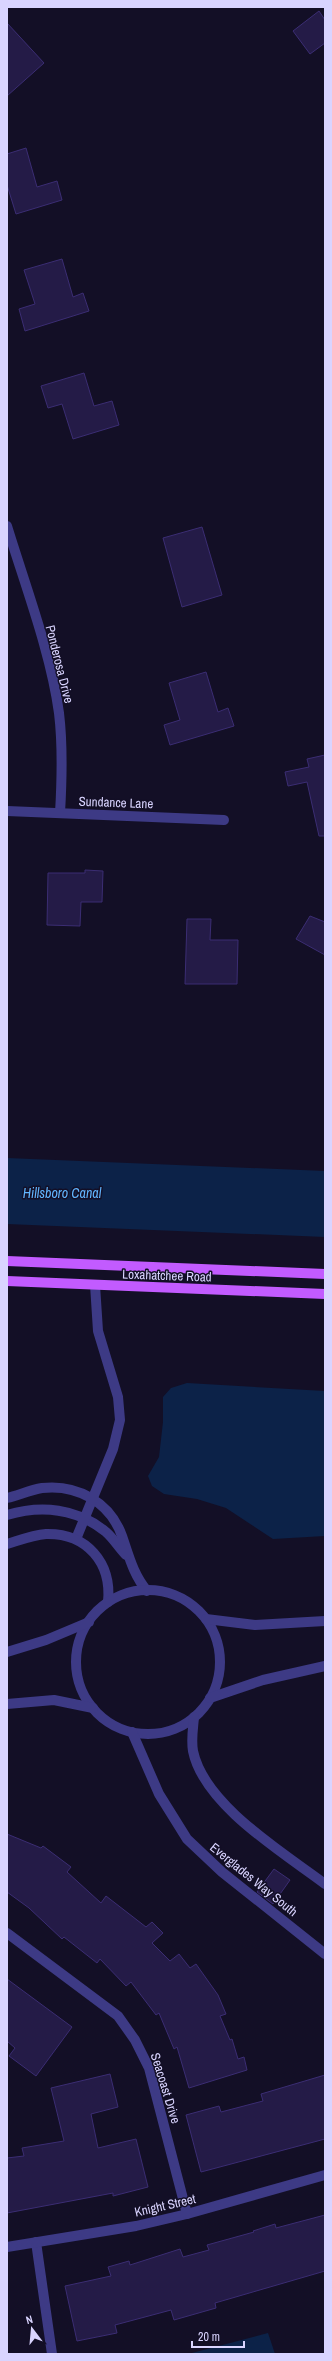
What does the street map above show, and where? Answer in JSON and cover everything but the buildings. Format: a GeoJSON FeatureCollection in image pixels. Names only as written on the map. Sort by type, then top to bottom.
{"type":"FeatureCollection","features":[{"type":"Feature","properties":{"kind":"main road","name":"Loxahatchee Road"},"geometry":{"type":"LineString","coordinates":[[7,1261],[325,1274]]}},
{"type":"Feature","properties":{"kind":"main road","name":"Loxahatchee Road"},"geometry":{"type":"LineString","coordinates":[[7,1281],[325,1294]]}},
{"type":"Feature","properties":{"kind":"street","name":"Ponderosa Drive"},"geometry":{"type":"LineString","coordinates":[[7,526],[51,671],[59,712],[62,754],[60,813]]}},
{"type":"Feature","properties":{"kind":"street","name":"Sundance Lane"},"geometry":{"type":"LineString","coordinates":[[7,811],[224,820]]}},
{"type":"Feature","properties":{"kind":"street"},"geometry":{"type":"LineString","coordinates":[[76,1539],[117,1441],[120,1420],[116,1389],[97,1326],[95,1284]]}},
{"type":"Feature","properties":{"kind":"street"},"geometry":{"type":"LineString","coordinates":[[7,1498],[36,1490],[51,1488],[77,1492],[94,1498],[116,1523],[137,1578],[147,1591]]}},
{"type":"Feature","properties":{"kind":"street"},"geometry":{"type":"LineString","coordinates":[[7,1515],[43,1508],[68,1512],[85,1519],[105,1532],[128,1557]]}},
{"type":"Feature","properties":{"kind":"street"},"geometry":{"type":"LineString","coordinates":[[7,1544],[47,1534],[76,1539],[92,1550],[103,1565],[109,1581],[108,1602]]}},
{"type":"Feature","properties":{"kind":"street"},"geometry":{"type":"LineString","coordinates":[[147,1591],[169,1593],[190,1603],[206,1619],[213,1630],[219,1652],[218,1675],[210,1698],[194,1717],[185,1724],[165,1732],[144,1735],[132,1732],[112,1723],[93,1708],[79,1684],[77,1665],[80,1639],[89,1622],[108,1602],[128,1594],[147,1591]]}},
{"type":"Feature","properties":{"kind":"street"},"geometry":{"type":"LineString","coordinates":[[206,1619],[255,1625],[325,1621]]}},
{"type":"Feature","properties":{"kind":"street"},"geometry":{"type":"LineString","coordinates":[[7,1652],[46,1640],[89,1622]]}},
{"type":"Feature","properties":{"kind":"street"},"geometry":{"type":"LineString","coordinates":[[210,1698],[263,1680],[325,1666]]}},
{"type":"Feature","properties":{"kind":"street"},"geometry":{"type":"LineString","coordinates":[[7,1704],[54,1700],[93,1708]]}},
{"type":"Feature","properties":{"kind":"street"},"geometry":{"type":"LineString","coordinates":[[194,1717],[192,1742],[195,1759],[218,1796],[242,1821],[325,1884]]}},
{"type":"Feature","properties":{"kind":"street","name":"Everglades Way South"},"geometry":{"type":"LineString","coordinates":[[132,1732],[159,1794],[188,1838],[222,1872],[325,1954]]}},
{"type":"Feature","properties":{"kind":"street","name":"Seacoast Drive"},"geometry":{"type":"LineString","coordinates":[[7,1933],[118,2016],[135,2040],[149,2068],[187,2214]]}},
{"type":"Feature","properties":{"kind":"street","name":"Knight Street"},"geometry":{"type":"LineString","coordinates":[[7,2247],[136,2226],[187,2214],[325,2175]]}},
{"type":"Feature","properties":{"kind":"street"},"geometry":{"type":"LineString","coordinates":[[36,2242],[52,2354]]}},
{"type":"Feature","properties":{"kind":"water","name":"Hillsboro Canal"},"geometry":{"type":"Polygon","coordinates":[[[7,1158],[325,1171],[325,1237],[7,1224],[7,1158]]]}},
{"type":"Feature","properties":{"kind":"water"},"geometry":{"type":"Polygon","coordinates":[[[187,1383],[325,1391],[325,1536],[273,1539],[226,1508],[197,1499],[164,1494],[152,1486],[148,1476],[159,1457],[163,1422],[163,1397],[171,1388],[187,1383]]]}},
{"type":"Feature","properties":{"kind":"water"},"geometry":{"type":"Polygon","coordinates":[[[268,2333],[275,2354],[188,2354],[268,2333]]]}}]}
